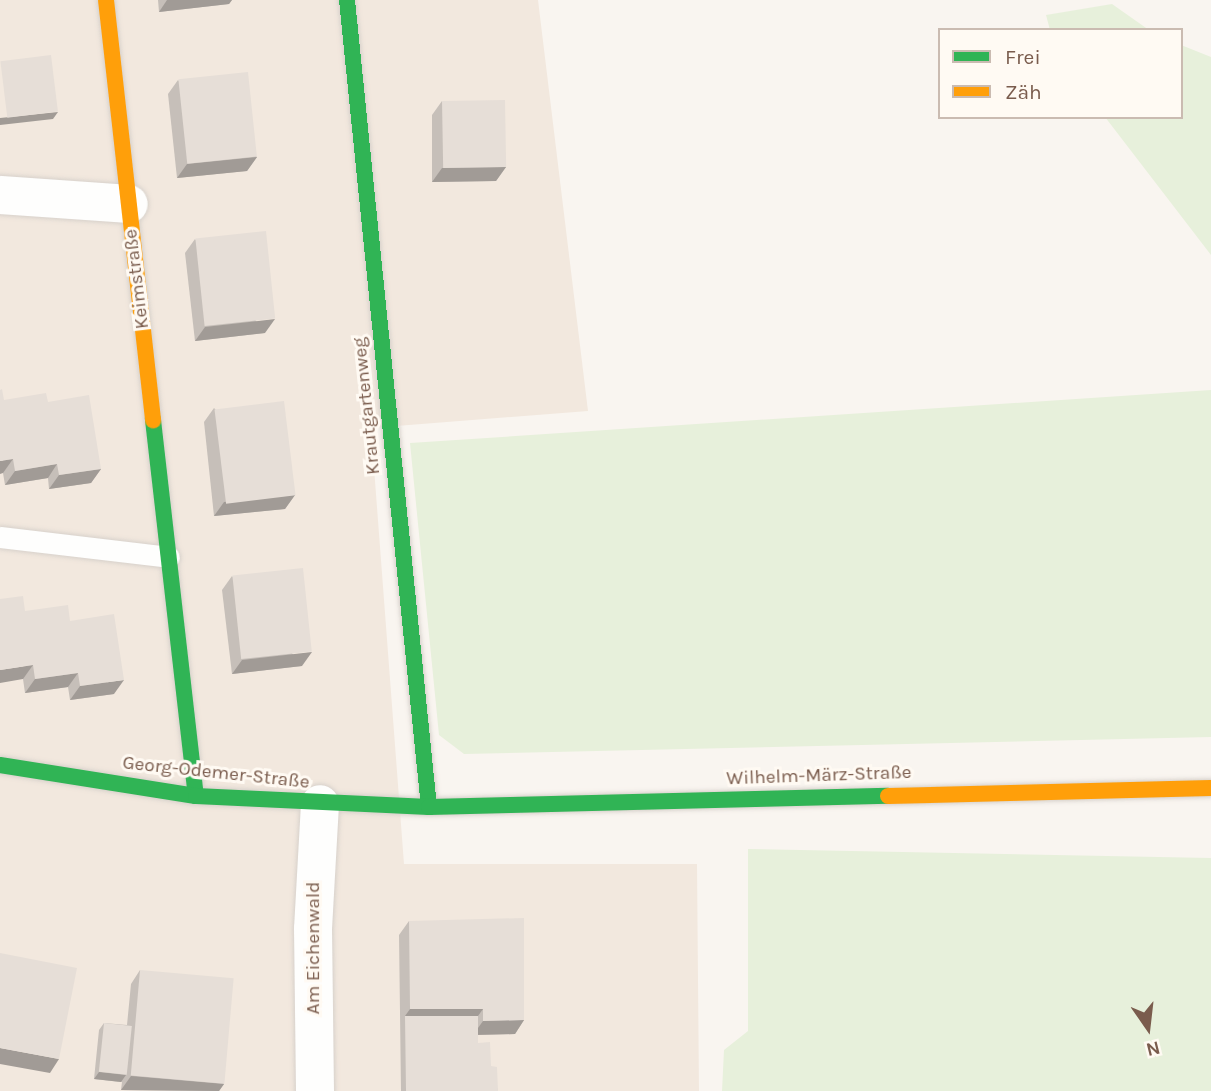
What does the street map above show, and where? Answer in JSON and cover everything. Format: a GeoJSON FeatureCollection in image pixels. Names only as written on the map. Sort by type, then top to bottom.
{"type":"FeatureCollection","features":[{"type":"Feature","properties":{"kind":"street","name":"Keimstraße"},"geometry":{"type":"LineString","coordinates":[[106,0],[196,796]]}},
{"type":"Feature","properties":{"kind":"street","name":"Krautgartenweg"},"geometry":{"type":"LineString","coordinates":[[346,0],[429,807]]}},
{"type":"Feature","properties":{"kind":"street"},"geometry":{"type":"LineString","coordinates":[[0,195],[129,204]]}},
{"type":"Feature","properties":{"kind":"street","name":"Georg-Odemer-Straße"},"geometry":{"type":"LineString","coordinates":[[0,765],[196,796],[320,804],[429,807]]}},
{"type":"Feature","properties":{"kind":"street","name":"Wilhelm-März-Straße"},"geometry":{"type":"LineString","coordinates":[[429,807],[1211,788]]}},
{"type":"Feature","properties":{"kind":"street","name":"Am Eichenwald"},"geometry":{"type":"LineString","coordinates":[[315,1091],[313,929],[320,804]]}},
{"type":"Feature","properties":{"kind":"lane"},"geometry":{"type":"LineString","coordinates":[[0,537],[169,558]]}},
{"type":"Feature","properties":{"kind":"shaded area"},"geometry":{"type":"Polygon","coordinates":[[[0,0],[538,0],[588,411],[371,428],[404,864],[697,864],[699,1091],[0,1091],[0,0]]]}},
{"type":"Feature","properties":{"kind":"green space"},"geometry":{"type":"Polygon","coordinates":[[[1112,4],[1146,28],[1049,28],[1046,15],[1112,4]]]}},
{"type":"Feature","properties":{"kind":"green space"},"geometry":{"type":"Polygon","coordinates":[[[1183,46],[1211,57],[1211,255],[1107,119],[1183,119],[1183,46]]]}},
{"type":"Feature","properties":{"kind":"green space"},"geometry":{"type":"Polygon","coordinates":[[[1211,390],[1211,737],[464,754],[439,735],[410,443],[1211,390]]]}},
{"type":"Feature","properties":{"kind":"green space"},"geometry":{"type":"Polygon","coordinates":[[[748,849],[1211,858],[1211,1091],[722,1091],[724,1050],[748,1031],[748,849]]]}},
{"type":"Feature","properties":{"kind":"building"},"geometry":{"type":"Polygon","coordinates":[[[51,55],[58,112],[7,118],[0,61],[51,55]]]}},
{"type":"Feature","properties":{"kind":"building"},"geometry":{"type":"Polygon","coordinates":[[[248,72],[257,157],[187,164],[178,79],[248,72]]]}},
{"type":"Feature","properties":{"kind":"building"},"geometry":{"type":"Polygon","coordinates":[[[505,100],[506,167],[443,168],[442,101],[505,100]]]}},
{"type":"Feature","properties":{"kind":"building"},"geometry":{"type":"Polygon","coordinates":[[[266,231],[275,319],[205,326],[195,238],[266,231]]]}},
{"type":"Feature","properties":{"kind":"building"},"geometry":{"type":"Polygon","coordinates":[[[2,389],[4,400],[46,393],[48,402],[89,395],[101,469],[59,475],[57,464],[15,471],[13,459],[0,461],[2,389]]]}},
{"type":"Feature","properties":{"kind":"building"},"geometry":{"type":"Polygon","coordinates":[[[284,401],[296,495],[226,504],[215,410],[284,401]]]}},
{"type":"Feature","properties":{"kind":"building"},"geometry":{"type":"Polygon","coordinates":[[[303,568],[312,652],[241,659],[232,575],[303,568]]]}},
{"type":"Feature","properties":{"kind":"building"},"geometry":{"type":"Polygon","coordinates":[[[23,596],[25,611],[68,605],[70,621],[114,614],[124,680],[80,686],[78,673],[35,679],[33,665],[0,670],[0,599],[23,596]]]}},
{"type":"Feature","properties":{"kind":"building"},"geometry":{"type":"Polygon","coordinates":[[[524,918],[524,1020],[483,1021],[483,1009],[410,1009],[409,921],[524,918]]]}},
{"type":"Feature","properties":{"kind":"building"},"geometry":{"type":"Polygon","coordinates":[[[0,953],[77,968],[59,1059],[0,1048],[0,953]]]}},
{"type":"Feature","properties":{"kind":"building"},"geometry":{"type":"Polygon","coordinates":[[[140,970],[234,978],[224,1084],[131,1076],[140,970]]]}},
{"type":"Feature","properties":{"kind":"building"},"geometry":{"type":"Polygon","coordinates":[[[405,1016],[478,1016],[478,1043],[490,1042],[491,1066],[497,1067],[498,1091],[406,1091],[405,1016]]]}},
{"type":"Feature","properties":{"kind":"building"},"geometry":{"type":"Polygon","coordinates":[[[104,1023],[132,1026],[127,1075],[99,1072],[104,1023]]]}},
{"type":"Feature","properties":{"kind":"traffic: fast"},"geometry":{"type":"LineString","coordinates":[[347,0],[429,807]]}},
{"type":"Feature","properties":{"kind":"traffic: fast"},"geometry":{"type":"LineString","coordinates":[[153,420],[196,796]]}},
{"type":"Feature","properties":{"kind":"traffic: fast"},"geometry":{"type":"LineString","coordinates":[[0,765],[196,796],[429,807],[888,796]]}},
{"type":"Feature","properties":{"kind":"traffic: slow"},"geometry":{"type":"LineString","coordinates":[[106,0],[153,420]]}},
{"type":"Feature","properties":{"kind":"traffic: slow"},"geometry":{"type":"LineString","coordinates":[[888,796],[1211,788]]}}]}
